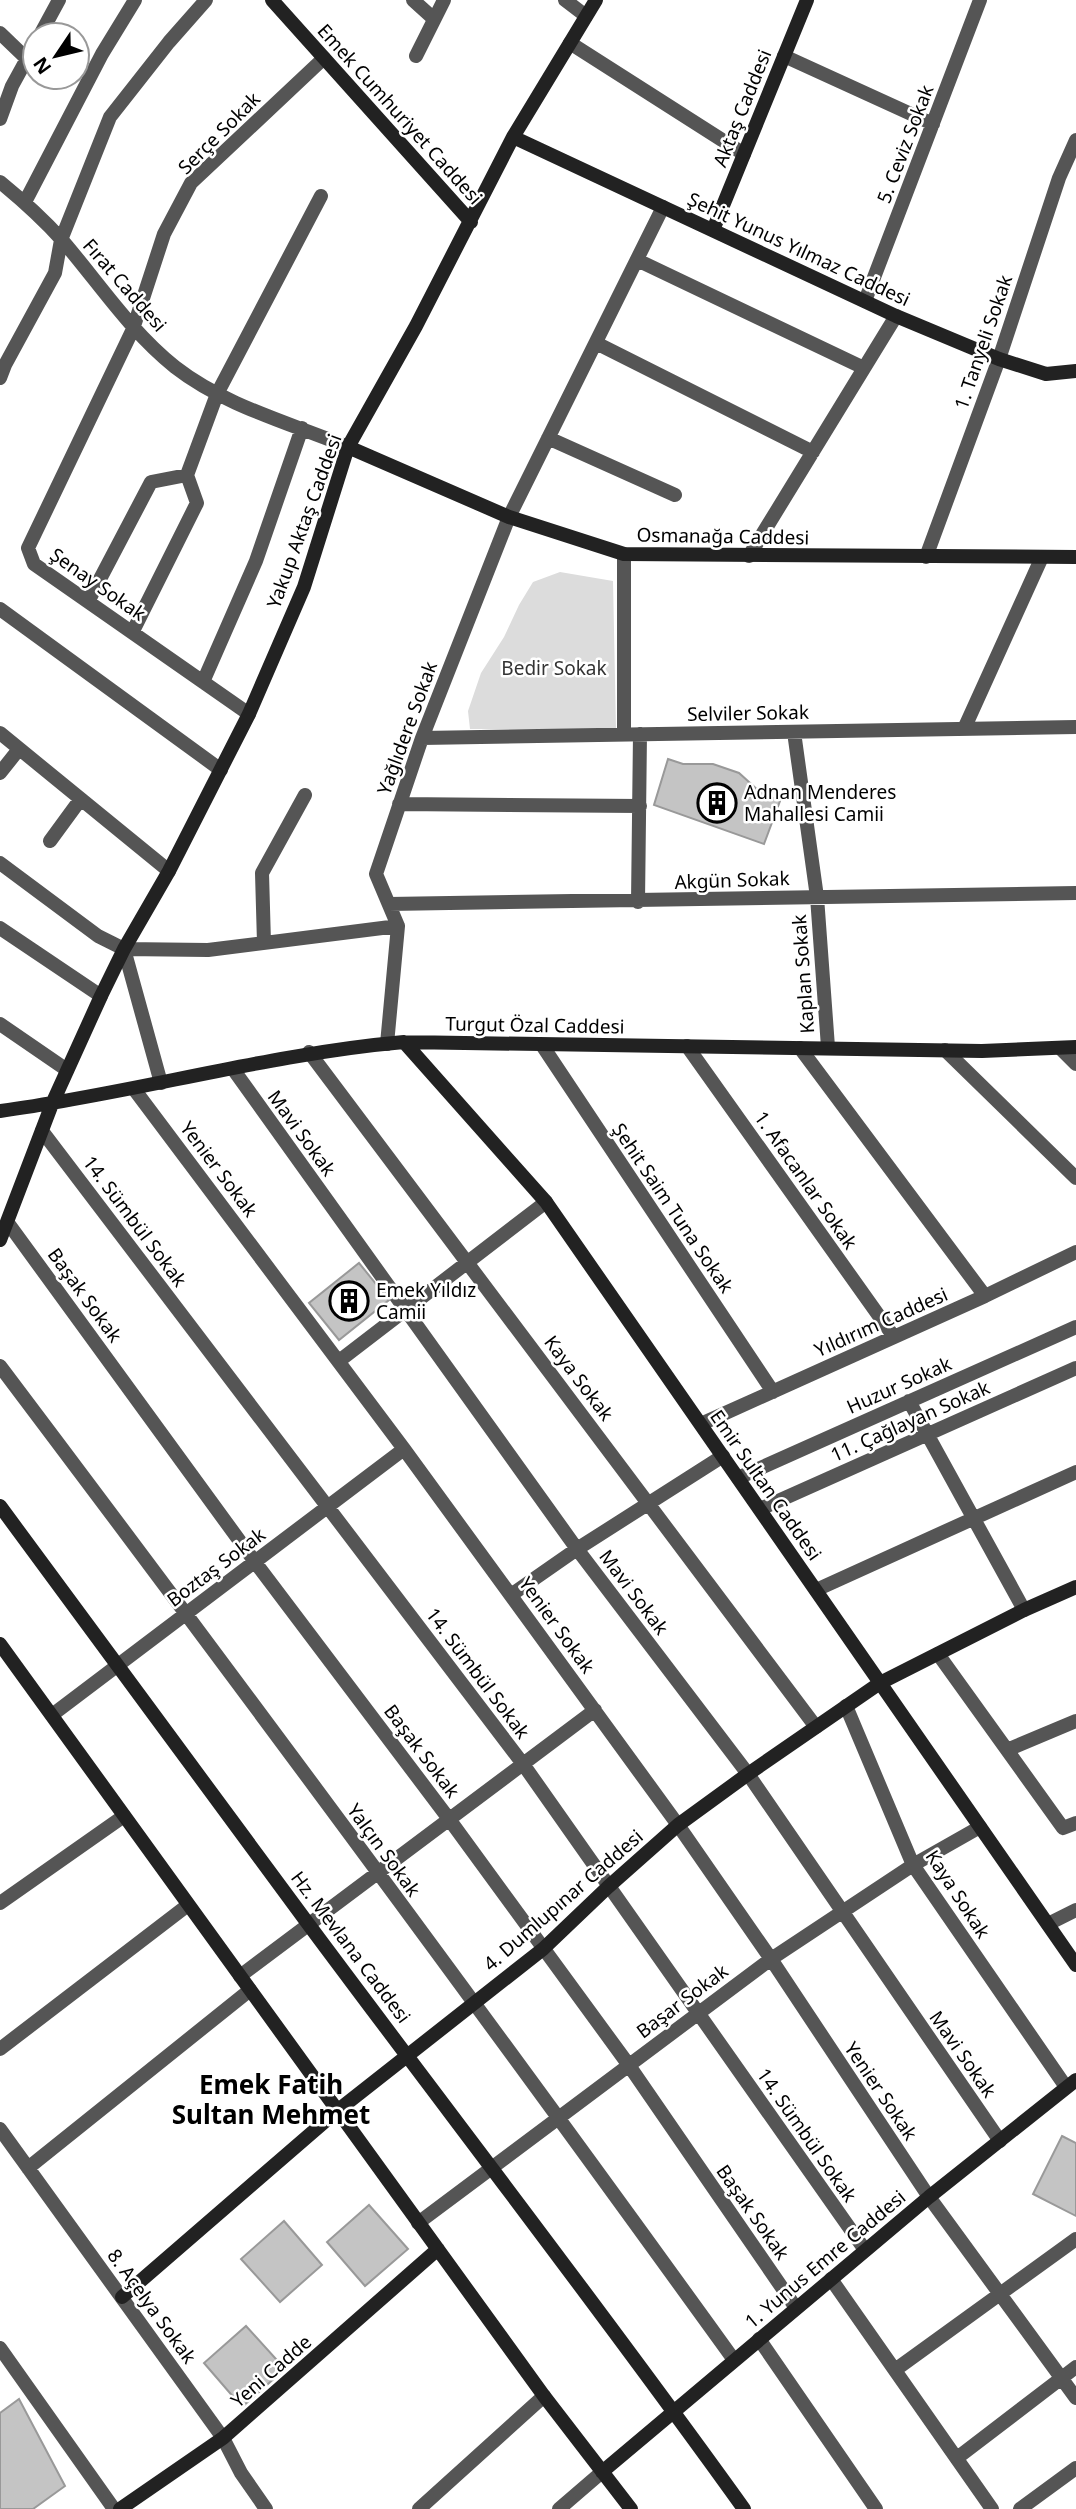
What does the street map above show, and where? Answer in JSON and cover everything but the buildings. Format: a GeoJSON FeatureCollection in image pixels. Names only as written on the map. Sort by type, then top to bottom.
{"type":"FeatureCollection","features":[{"type":"Feature","properties":{"kind":"street"},"geometry":{"type":"LineString","coordinates":[[48,21],[59,0]]}},
{"type":"Feature","properties":{"kind":"street"},"geometry":{"type":"LineString","coordinates":[[25,202],[102,54],[135,0]]}},
{"type":"Feature","properties":{"kind":"street"},"geometry":{"type":"LineString","coordinates":[[0,378],[55,273],[61,240],[110,117],[206,0]]}},
{"type":"Feature","properties":{"kind":"street","name":"Emek Cumhuriyet Caddesi"},"geometry":{"type":"LineString","coordinates":[[272,0],[471,222]]}},
{"type":"Feature","properties":{"kind":"street"},"geometry":{"type":"LineString","coordinates":[[413,0],[434,19]]}},
{"type":"Feature","properties":{"kind":"street"},"geometry":{"type":"LineString","coordinates":[[416,56],[444,0]]}},
{"type":"Feature","properties":{"kind":"street"},"geometry":{"type":"LineString","coordinates":[[565,0],[586,16]]}},
{"type":"Feature","properties":{"kind":"street","name":"Yakup Aktaş Caddesi"},"geometry":{"type":"LineString","coordinates":[[0,1240],[52,1104],[101,996],[124,949],[169,871],[249,714],[304,587],[348,447],[471,222],[513,137],[596,0]]}},
{"type":"Feature","properties":{"kind":"street","name":"Aktaş Caddesi"},"geometry":{"type":"LineString","coordinates":[[713,230],[807,0]]}},
{"type":"Feature","properties":{"kind":"street","name":"5. Ceviz Sokak"},"geometry":{"type":"LineString","coordinates":[[865,301],[981,0]]}},
{"type":"Feature","properties":{"kind":"street"},"geometry":{"type":"LineString","coordinates":[[0,33],[21,53]]}},
{"type":"Feature","properties":{"kind":"street"},"geometry":{"type":"LineString","coordinates":[[570,43],[744,155]]}},
{"type":"Feature","properties":{"kind":"street"},"geometry":{"type":"LineString","coordinates":[[784,56],[933,124]]}},
{"type":"Feature","properties":{"kind":"street","name":"Serçe Sokak"},"geometry":{"type":"LineString","coordinates":[[134,329],[164,233],[191,183],[324,58]]}},
{"type":"Feature","properties":{"kind":"street"},"geometry":{"type":"LineString","coordinates":[[0,119],[21,70]]}},
{"type":"Feature","properties":{"kind":"street","name":"Şehit Yunus Yılmaz Caddesi"},"geometry":{"type":"LineString","coordinates":[[513,137],[896,316],[999,359],[1046,374],[1076,371]]}},
{"type":"Feature","properties":{"kind":"street","name":"1. Tanyeli Sokak"},"geometry":{"type":"LineString","coordinates":[[926,556],[999,359],[1059,178],[1076,140]]}},
{"type":"Feature","properties":{"kind":"street","name":"Fırat Caddesi"},"geometry":{"type":"LineString","coordinates":[[0,182],[25,202],[61,240],[134,329],[176,367],[217,394],[348,447]]}},
{"type":"Feature","properties":{"kind":"street"},"geometry":{"type":"LineString","coordinates":[[133,631],[197,503],[187,475],[217,394],[321,196]]}},
{"type":"Feature","properties":{"kind":"street","name":"Yağlıdere Sokak"},"geometry":{"type":"LineString","coordinates":[[387,1044],[398,926],[376,874],[399,804],[422,738],[509,517],[663,207]]}},
{"type":"Feature","properties":{"kind":"street"},"geometry":{"type":"LineString","coordinates":[[637,260],[864,368]]}},
{"type":"Feature","properties":{"kind":"street"},"geometry":{"type":"LineString","coordinates":[[749,556],[896,316]]}},
{"type":"Feature","properties":{"kind":"street","name":"Şenay Sokak"},"geometry":{"type":"LineString","coordinates":[[134,329],[28,548],[34,564],[249,714]]}},
{"type":"Feature","properties":{"kind":"street"},"geometry":{"type":"LineString","coordinates":[[596,343],[813,452]]}},
{"type":"Feature","properties":{"kind":"street"},"geometry":{"type":"LineString","coordinates":[[203,682],[256,561],[302,428]]}},
{"type":"Feature","properties":{"kind":"street"},"geometry":{"type":"LineString","coordinates":[[548,438],[675,495]]}},
{"type":"Feature","properties":{"kind":"street","name":"Osmanağa Caddesi"},"geometry":{"type":"LineString","coordinates":[[348,447],[509,517],[624,554],[1076,557]]}},
{"type":"Feature","properties":{"kind":"street"},"geometry":{"type":"LineString","coordinates":[[89,600],[150,482],[187,475]]}},
{"type":"Feature","properties":{"kind":"street"},"geometry":{"type":"LineString","coordinates":[[624,554],[624,735]]}},
{"type":"Feature","properties":{"kind":"street"},"geometry":{"type":"LineString","coordinates":[[964,729],[1042,557]]}},
{"type":"Feature","properties":{"kind":"street"},"geometry":{"type":"LineString","coordinates":[[0,609],[221,770]]}},
{"type":"Feature","properties":{"kind":"street","name":"Selviler Sokak"},"geometry":{"type":"LineString","coordinates":[[422,738],[1076,727]]}},
{"type":"Feature","properties":{"kind":"street","name":"Kaplan Sokak"},"geometry":{"type":"LineString","coordinates":[[794,732],[817,897],[828,1047]]}},
{"type":"Feature","properties":{"kind":"street"},"geometry":{"type":"LineString","coordinates":[[0,733],[169,871]]}},
{"type":"Feature","properties":{"kind":"street"},"geometry":{"type":"LineString","coordinates":[[638,902],[640,734]]}},
{"type":"Feature","properties":{"kind":"street"},"geometry":{"type":"LineString","coordinates":[[0,773],[19,749]]}},
{"type":"Feature","properties":{"kind":"street"},"geometry":{"type":"LineString","coordinates":[[264,943],[262,873],[305,796]]}},
{"type":"Feature","properties":{"kind":"street"},"geometry":{"type":"LineString","coordinates":[[50,841],[80,800]]}},
{"type":"Feature","properties":{"kind":"street"},"geometry":{"type":"LineString","coordinates":[[399,804],[640,806]]}},
{"type":"Feature","properties":{"kind":"street"},"geometry":{"type":"LineString","coordinates":[[0,863],[98,936],[124,949],[208,950],[398,926]]}},
{"type":"Feature","properties":{"kind":"street","name":"Akgün Sokak"},"geometry":{"type":"LineString","coordinates":[[389,904],[1076,893]]}},
{"type":"Feature","properties":{"kind":"street"},"geometry":{"type":"LineString","coordinates":[[0,928],[101,996]]}},
{"type":"Feature","properties":{"kind":"street"},"geometry":{"type":"LineString","coordinates":[[124,949],[161,1083]]}},
{"type":"Feature","properties":{"kind":"street"},"geometry":{"type":"LineString","coordinates":[[0,1024],[67,1070]]}},
{"type":"Feature","properties":{"kind":"street","name":"Turgut Özal Caddesi"},"geometry":{"type":"LineString","coordinates":[[0,1111],[134,1089],[309,1052],[404,1042],[946,1050],[1076,1048]]}},
{"type":"Feature","properties":{"kind":"street","name":"Emir Sultan Caddesi"},"geometry":{"type":"LineString","coordinates":[[404,1042],[546,1202],[1076,1965]]}},
{"type":"Feature","properties":{"kind":"street","name":"Şehit Saim Tuna Sokak"},"geometry":{"type":"LineString","coordinates":[[542,1045],[773,1392]]}},
{"type":"Feature","properties":{"kind":"street","name":"1. Afacanlar Sokak"},"geometry":{"type":"LineString","coordinates":[[687,1046],[894,1337]]}},
{"type":"Feature","properties":{"kind":"street"},"geometry":{"type":"LineString","coordinates":[[800,1048],[985,1296]]}},
{"type":"Feature","properties":{"kind":"street"},"geometry":{"type":"LineString","coordinates":[[1060,1048],[1076,1064]]}},
{"type":"Feature","properties":{"kind":"street"},"geometry":{"type":"LineString","coordinates":[[946,1050],[1076,1178]]}},
{"type":"Feature","properties":{"kind":"street","name":"Kaya Sokak"},"geometry":{"type":"LineString","coordinates":[[309,1052],[816,1727]]}},
{"type":"Feature","properties":{"kind":"street","name":"Mavi Sokak"},"geometry":{"type":"LineString","coordinates":[[233,1069],[577,1549],[748,1774],[1000,2141]]}},
{"type":"Feature","properties":{"kind":"street","name":"Yenier Sokak"},"geometry":{"type":"LineString","coordinates":[[134,1089],[512,1595],[678,1825],[771,1959],[929,2197],[1076,2398]]}},
{"type":"Feature","properties":{"kind":"street","name":"14. Sümbül Sokak"},"geometry":{"type":"LineString","coordinates":[[42,1131],[523,1764],[865,2250]]}},
{"type":"Feature","properties":{"kind":"street"},"geometry":{"type":"LineString","coordinates":[[339,1361],[546,1202]]}},
{"type":"Feature","properties":{"kind":"street","name":"Başak Sokak"},"geometry":{"type":"LineString","coordinates":[[8,1223],[255,1562],[449,1819],[628,2064],[796,2308]]}},
{"type":"Feature","properties":{"kind":"street","name":"Yıldırım Caddesi"},"geometry":{"type":"LineString","coordinates":[[701,1424],[1076,1252]]}},
{"type":"Feature","properties":{"kind":"street","name":"Huzur Sokak"},"geometry":{"type":"LineString","coordinates":[[738,1478],[1076,1327]]}},
{"type":"Feature","properties":{"kind":"street","name":"Yalçın Sokak"},"geometry":{"type":"LineString","coordinates":[[0,1366],[187,1613],[734,2360]]}},
{"type":"Feature","properties":{"kind":"street","name":"11. Çağlayan Sokak"},"geometry":{"type":"LineString","coordinates":[[760,1509],[1076,1368]]}},
{"type":"Feature","properties":{"kind":"street"},"geometry":{"type":"LineString","coordinates":[[909,1401],[1024,1610]]}},
{"type":"Feature","properties":{"kind":"street","name":"Boztaş Sokak"},"geometry":{"type":"LineString","coordinates":[[52,1715],[404,1449]]}},
{"type":"Feature","properties":{"kind":"street"},"geometry":{"type":"LineString","coordinates":[[512,1595],[577,1549],[723,1456]]}},
{"type":"Feature","properties":{"kind":"street"},"geometry":{"type":"LineString","coordinates":[[816,1590],[1076,1472]]}},
{"type":"Feature","properties":{"kind":"street","name":"Hz. Mevlana Caddesi"},"geometry":{"type":"LineString","coordinates":[[0,1506],[744,2509]]}},
{"type":"Feature","properties":{"kind":"street","name":"4. Dumlupınar Caddesi"},"geometry":{"type":"LineString","coordinates":[[122,2297],[337,2111],[543,1949],[678,1825],[880,1684],[1024,1610],[1076,1587]]}},
{"type":"Feature","properties":{"kind":"street"},"geometry":{"type":"LineString","coordinates":[[0,1644],[544,2396],[631,2509]]}},
{"type":"Feature","properties":{"kind":"street"},"geometry":{"type":"LineString","coordinates":[[938,1654],[1063,1828],[1076,1823]]}},
{"type":"Feature","properties":{"kind":"street","name":"Kaya Sokak"},"geometry":{"type":"LineString","coordinates":[[846,1706],[914,1866],[1071,2083]]}},
{"type":"Feature","properties":{"kind":"street"},"geometry":{"type":"LineString","coordinates":[[240,1976],[595,1710]]}},
{"type":"Feature","properties":{"kind":"street"},"geometry":{"type":"LineString","coordinates":[[1007,1750],[1076,1721]]}},
{"type":"Feature","properties":{"kind":"street"},"geometry":{"type":"LineString","coordinates":[[0,1903],[124,1816]]}},
{"type":"Feature","properties":{"kind":"street","name":"Başar Sokak"},"geometry":{"type":"LineString","coordinates":[[418,2223],[771,1959],[841,1911],[980,1827]]}},
{"type":"Feature","properties":{"kind":"street"},"geometry":{"type":"LineString","coordinates":[[0,2049],[188,1905]]}},
{"type":"Feature","properties":{"kind":"street"},"geometry":{"type":"LineString","coordinates":[[1048,1924],[1076,1910]]}},
{"type":"Feature","properties":{"kind":"street"},"geometry":{"type":"LineString","coordinates":[[28,2168],[250,1990]]}},
{"type":"Feature","properties":{"kind":"street","name":"1. Yunus Emre Caddesi"},"geometry":{"type":"LineString","coordinates":[[602,2472],[865,2250],[1071,2083]]}},
{"type":"Feature","properties":{"kind":"street","name":"8. Açelya Sokak"},"geometry":{"type":"LineString","coordinates":[[0,2129],[223,2438],[241,2473],[266,2509]]}},
{"type":"Feature","properties":{"kind":"street"},"geometry":{"type":"LineString","coordinates":[[895,2370],[1076,2239]]}},
{"type":"Feature","properties":{"kind":"street","name":"Yeni Cadde"},"geometry":{"type":"LineString","coordinates":[[120,2509],[223,2438],[438,2249]]}},
{"type":"Feature","properties":{"kind":"street"},"geometry":{"type":"LineString","coordinates":[[831,2279],[992,2509]]}},
{"type":"Feature","properties":{"kind":"street"},"geometry":{"type":"LineString","coordinates":[[759,2339],[876,2509]]}},
{"type":"Feature","properties":{"kind":"street"},"geometry":{"type":"LineString","coordinates":[[0,2348],[114,2509]]}},
{"type":"Feature","properties":{"kind":"street"},"geometry":{"type":"LineString","coordinates":[[957,2458],[1076,2367]]}},
{"type":"Feature","properties":{"kind":"street"},"geometry":{"type":"LineString","coordinates":[[419,2509],[544,2396]]}},
{"type":"Feature","properties":{"kind":"street"},"geometry":{"type":"LineString","coordinates":[[1020,2509],[1076,2468]]}},
{"type":"Feature","properties":{"kind":"street"},"geometry":{"type":"LineString","coordinates":[[559,2509],[602,2472]]}},
{"type":"Feature","properties":{"kind":"green space","name":"Bedir Sokak"},"geometry":{"type":"Polygon","coordinates":[[[560,572],[613,581],[616,729],[470,729],[468,711],[481,673],[504,637],[519,605],[533,582],[560,572]]]}},
{"type":"Feature","properties":{"kind":"place","name":"Adnan Menderes Mahallesi Camii"},"geometry":{"type":"Point","coordinates":[717,803]}},
{"type":"Feature","properties":{"kind":"place","name":"Emek Yıldız Camii"},"geometry":{"type":"Point","coordinates":[349,1301]}},
{"type":"Feature","properties":{"kind":"district","name":"Emek Fatih Sultan Mehmet"},"geometry":{"type":"Point","coordinates":[271,2099]}}]}
